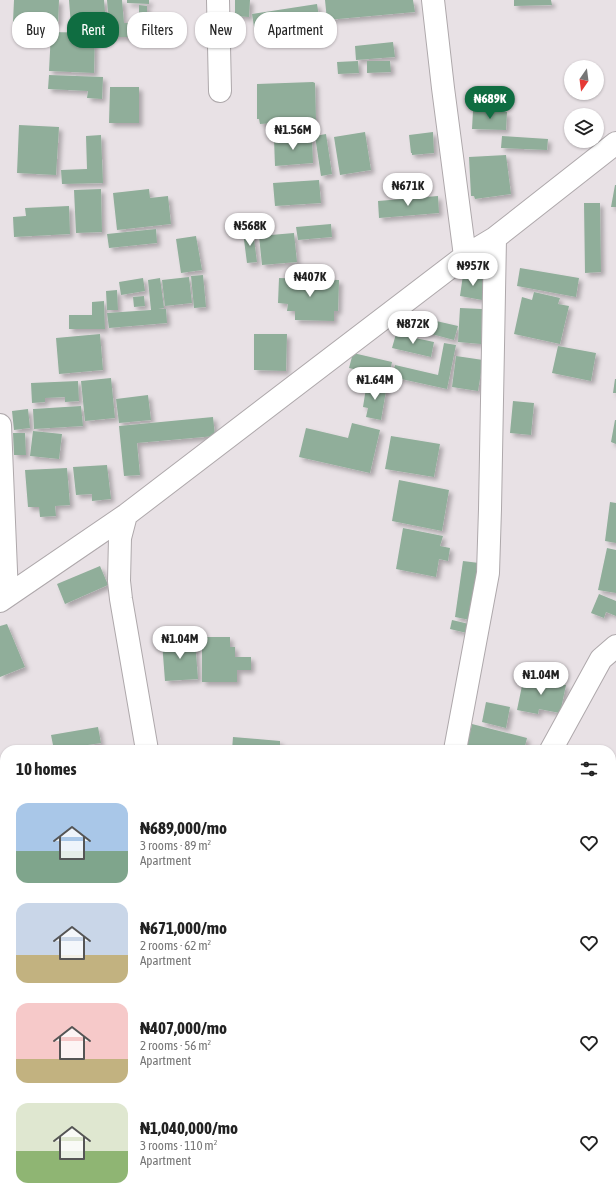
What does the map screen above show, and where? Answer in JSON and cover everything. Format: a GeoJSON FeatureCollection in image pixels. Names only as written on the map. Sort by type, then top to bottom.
{"type":"FeatureCollection","features":[{"type":"Feature","properties":{"kind":"street"},"geometry":{"type":"LineString","coordinates":[[218,0],[220,91]]}},
{"type":"Feature","properties":{"kind":"street"},"geometry":{"type":"LineString","coordinates":[[433,0],[465,256]]}},
{"type":"Feature","properties":{"kind":"street"},"geometry":{"type":"LineString","coordinates":[[4,598],[126,515],[465,256],[495,238],[616,143]]}},
{"type":"Feature","properties":{"kind":"street"},"geometry":{"type":"LineString","coordinates":[[456,745],[488,573],[495,238]]}},
{"type":"Feature","properties":{"kind":"street"},"geometry":{"type":"LineString","coordinates":[[0,425],[4,598]]}},
{"type":"Feature","properties":{"kind":"street"},"geometry":{"type":"LineString","coordinates":[[126,515],[120,538],[119,581],[146,745]]}},
{"type":"Feature","properties":{"kind":"street"},"geometry":{"type":"LineString","coordinates":[[554,745],[601,659],[616,646]]}},
{"type":"Feature","properties":{"kind":"building"},"geometry":{"type":"Polygon","coordinates":[[[14,0],[59,0],[58,12],[13,12],[14,0]]]}},
{"type":"Feature","properties":{"kind":"building"},"geometry":{"type":"Polygon","coordinates":[[[69,0],[104,0],[105,12],[70,12],[69,0]]]}},
{"type":"Feature","properties":{"kind":"building"},"geometry":{"type":"Polygon","coordinates":[[[107,0],[122,0],[124,23],[127,23],[127,37],[119,37],[119,12],[108,12],[107,0]]]}},
{"type":"Feature","properties":{"kind":"building"},"geometry":{"type":"Polygon","coordinates":[[[127,0],[149,0],[149,4],[127,3],[127,0]]]}},
{"type":"Feature","properties":{"kind":"building"},"geometry":{"type":"Polygon","coordinates":[[[235,0],[250,0],[249,17],[246,17],[246,12],[235,12],[235,0]]]}},
{"type":"Feature","properties":{"kind":"building"},"geometry":{"type":"Polygon","coordinates":[[[325,0],[413,0],[415,12],[337,19],[337,12],[326,12],[325,0]]]}},
{"type":"Feature","properties":{"kind":"building"},"geometry":{"type":"Polygon","coordinates":[[[514,0],[551,0],[552,5],[514,6],[514,0]]]}},
{"type":"Feature","properties":{"kind":"building"},"geometry":{"type":"Polygon","coordinates":[[[317,4],[318,12],[265,12],[317,4]]]}},
{"type":"Feature","properties":{"kind":"building"},"geometry":{"type":"Polygon","coordinates":[[[139,5],[147,6],[147,12],[139,12],[139,5]]]}},
{"type":"Feature","properties":{"kind":"building"},"geometry":{"type":"Polygon","coordinates":[[[252,14],[254,14],[254,27],[252,14]]]}},
{"type":"Feature","properties":{"kind":"building"},"geometry":{"type":"Polygon","coordinates":[[[59,32],[67,32],[67,48],[95,48],[94,73],[49,71],[50,48],[59,48],[59,32]]]}},
{"type":"Feature","properties":{"kind":"building"},"geometry":{"type":"Polygon","coordinates":[[[393,42],[395,57],[356,60],[355,46],[393,42]]]}},
{"type":"Feature","properties":{"kind":"building"},"geometry":{"type":"Polygon","coordinates":[[[358,61],[359,73],[338,74],[337,62],[358,61]]]}},
{"type":"Feature","properties":{"kind":"building"},"geometry":{"type":"Polygon","coordinates":[[[367,61],[390,61],[391,72],[367,73],[367,61]]]}},
{"type":"Feature","properties":{"kind":"building"},"geometry":{"type":"Polygon","coordinates":[[[49,75],[103,77],[102,99],[87,98],[88,91],[48,89],[49,75]]]}},
{"type":"Feature","properties":{"kind":"building"},"geometry":{"type":"Polygon","coordinates":[[[315,83],[316,120],[260,124],[259,119],[257,119],[257,84],[315,83]]]}},
{"type":"Feature","properties":{"kind":"building"},"geometry":{"type":"Polygon","coordinates":[[[110,87],[139,87],[139,123],[109,123],[110,87]]]}},
{"type":"Feature","properties":{"kind":"building"},"geometry":{"type":"Polygon","coordinates":[[[473,111],[507,112],[506,130],[472,129],[473,111]]]}},
{"type":"Feature","properties":{"kind":"building"},"geometry":{"type":"Polygon","coordinates":[[[19,125],[59,127],[56,175],[17,173],[19,125]]]}},
{"type":"Feature","properties":{"kind":"building"},"geometry":{"type":"Polygon","coordinates":[[[365,132],[371,170],[340,175],[334,137],[365,132]]]}},
{"type":"Feature","properties":{"kind":"building"},"geometry":{"type":"Polygon","coordinates":[[[433,132],[434,153],[412,155],[409,135],[433,132]]]}},
{"type":"Feature","properties":{"kind":"building"},"geometry":{"type":"Polygon","coordinates":[[[326,134],[332,174],[321,176],[315,136],[326,134]]]}},
{"type":"Feature","properties":{"kind":"building"},"geometry":{"type":"Polygon","coordinates":[[[101,135],[103,183],[62,184],[61,170],[87,169],[86,136],[101,135]]]}},
{"type":"Feature","properties":{"kind":"building"},"geometry":{"type":"Polygon","coordinates":[[[502,136],[548,139],[547,150],[501,148],[502,136]]]}},
{"type":"Feature","properties":{"kind":"building"},"geometry":{"type":"Polygon","coordinates":[[[312,137],[313,163],[275,166],[274,139],[312,137]]]}},
{"type":"Feature","properties":{"kind":"building"},"geometry":{"type":"Polygon","coordinates":[[[506,155],[511,194],[475,199],[474,196],[471,196],[469,157],[506,155]]]}},
{"type":"Feature","properties":{"kind":"building"},"geometry":{"type":"Polygon","coordinates":[[[319,180],[321,203],[275,206],[273,183],[319,180]]]}},
{"type":"Feature","properties":{"kind":"building"},"geometry":{"type":"Polygon","coordinates":[[[615,185],[616,207],[611,207],[615,185]]]}},
{"type":"Feature","properties":{"kind":"building"},"geometry":{"type":"Polygon","coordinates":[[[101,189],[102,232],[76,233],[74,190],[101,189]]]}},
{"type":"Feature","properties":{"kind":"building"},"geometry":{"type":"Polygon","coordinates":[[[149,189],[150,198],[168,196],[171,224],[117,230],[113,193],[149,189]]]}},
{"type":"Feature","properties":{"kind":"building"},"geometry":{"type":"Polygon","coordinates":[[[438,196],[439,213],[379,218],[378,201],[438,196]]]}},
{"type":"Feature","properties":{"kind":"building"},"geometry":{"type":"Polygon","coordinates":[[[584,203],[600,203],[601,272],[585,273],[584,203]]]}},
{"type":"Feature","properties":{"kind":"building"},"geometry":{"type":"Polygon","coordinates":[[[69,206],[70,234],[14,237],[13,217],[26,216],[25,208],[69,206]]]}},
{"type":"Feature","properties":{"kind":"building"},"geometry":{"type":"Polygon","coordinates":[[[331,224],[332,237],[298,240],[296,227],[331,224]]]}},
{"type":"Feature","properties":{"kind":"building"},"geometry":{"type":"Polygon","coordinates":[[[156,229],[157,243],[109,248],[107,234],[156,229]]]}},
{"type":"Feature","properties":{"kind":"building"},"geometry":{"type":"Polygon","coordinates":[[[253,231],[257,262],[247,263],[243,232],[253,231]]]}},
{"type":"Feature","properties":{"kind":"building"},"geometry":{"type":"Polygon","coordinates":[[[294,233],[297,262],[262,265],[259,236],[294,233]]]}},
{"type":"Feature","properties":{"kind":"building"},"geometry":{"type":"Polygon","coordinates":[[[196,236],[202,270],[181,273],[176,239],[196,236]]]}},
{"type":"Feature","properties":{"kind":"building"},"geometry":{"type":"Polygon","coordinates":[[[520,268],[579,278],[576,297],[517,286],[520,268]]]}},
{"type":"Feature","properties":{"kind":"building"},"geometry":{"type":"Polygon","coordinates":[[[203,275],[206,307],[194,308],[191,276],[203,275]]]}},
{"type":"Feature","properties":{"kind":"building"},"geometry":{"type":"Polygon","coordinates":[[[463,275],[486,279],[482,300],[460,296],[463,275]]]}},
{"type":"Feature","properties":{"kind":"building"},"geometry":{"type":"Polygon","coordinates":[[[189,277],[192,303],[165,306],[162,280],[189,277]]]}},
{"type":"Feature","properties":{"kind":"building"},"geometry":{"type":"Polygon","coordinates":[[[143,278],[145,291],[121,295],[119,282],[143,278]]]}},
{"type":"Feature","properties":{"kind":"building"},"geometry":{"type":"Polygon","coordinates":[[[160,278],[164,308],[158,309],[166,309],[167,323],[109,328],[107,313],[151,310],[148,280],[160,278]]]}},
{"type":"Feature","properties":{"kind":"building"},"geometry":{"type":"Polygon","coordinates":[[[279,278],[339,280],[338,311],[334,311],[334,321],[295,320],[295,311],[287,311],[288,304],[278,303],[279,278]]]}},
{"type":"Feature","properties":{"kind":"building"},"geometry":{"type":"Polygon","coordinates":[[[117,290],[118,310],[107,310],[106,291],[117,290]]]}},
{"type":"Feature","properties":{"kind":"building"},"geometry":{"type":"Polygon","coordinates":[[[534,292],[560,298],[558,304],[569,306],[560,344],[514,334],[522,297],[532,300],[534,292]]]}},
{"type":"Feature","properties":{"kind":"building"},"geometry":{"type":"Polygon","coordinates":[[[144,296],[145,306],[134,307],[133,297],[144,296]]]}},
{"type":"Feature","properties":{"kind":"building"},"geometry":{"type":"Polygon","coordinates":[[[104,301],[105,329],[69,329],[69,315],[92,315],[92,302],[104,301]]]}},
{"type":"Feature","properties":{"kind":"building"},"geometry":{"type":"Polygon","coordinates":[[[460,308],[482,309],[481,344],[458,342],[460,308]]]}},
{"type":"Feature","properties":{"kind":"building"},"geometry":{"type":"Polygon","coordinates":[[[423,318],[458,326],[454,340],[420,331],[423,318]]]}},
{"type":"Feature","properties":{"kind":"building"},"geometry":{"type":"Polygon","coordinates":[[[100,334],[103,370],[59,374],[56,338],[100,334]]]}},
{"type":"Feature","properties":{"kind":"building"},"geometry":{"type":"Polygon","coordinates":[[[254,334],[287,334],[286,371],[254,370],[254,334]]]}},
{"type":"Feature","properties":{"kind":"building"},"geometry":{"type":"Polygon","coordinates":[[[396,334],[434,342],[431,357],[392,348],[396,334]]]}},
{"type":"Feature","properties":{"kind":"building"},"geometry":{"type":"Polygon","coordinates":[[[444,343],[456,345],[447,389],[392,377],[395,365],[438,375],[444,343]]]}},
{"type":"Feature","properties":{"kind":"building"},"geometry":{"type":"Polygon","coordinates":[[[558,346],[596,353],[591,381],[552,373],[558,346]]]}},
{"type":"Feature","properties":{"kind":"building"},"geometry":{"type":"Polygon","coordinates":[[[353,353],[392,362],[389,377],[349,368],[353,353]]]}},
{"type":"Feature","properties":{"kind":"building"},"geometry":{"type":"Polygon","coordinates":[[[456,356],[483,360],[478,391],[452,387],[456,356]]]}},
{"type":"Feature","properties":{"kind":"building"},"geometry":{"type":"Polygon","coordinates":[[[111,378],[115,418],[85,421],[81,381],[111,378]]]}},
{"type":"Feature","properties":{"kind":"building"},"geometry":{"type":"Polygon","coordinates":[[[615,379],[616,393],[613,393],[615,379]]]}},
{"type":"Feature","properties":{"kind":"building"},"geometry":{"type":"Polygon","coordinates":[[[78,381],[79,401],[65,402],[65,397],[45,398],[45,402],[32,403],[31,383],[78,381]]]}},
{"type":"Feature","properties":{"kind":"building"},"geometry":{"type":"Polygon","coordinates":[[[372,383],[387,385],[381,420],[366,417],[368,408],[363,407],[366,388],[371,389],[372,383]]]}},
{"type":"Feature","properties":{"kind":"building"},"geometry":{"type":"Polygon","coordinates":[[[148,395],[151,420],[119,423],[116,399],[148,395]]]}},
{"type":"Feature","properties":{"kind":"building"},"geometry":{"type":"Polygon","coordinates":[[[513,401],[534,403],[531,435],[510,433],[513,401]]]}},
{"type":"Feature","properties":{"kind":"building"},"geometry":{"type":"Polygon","coordinates":[[[81,406],[83,426],[34,429],[33,409],[81,406]]]}},
{"type":"Feature","properties":{"kind":"building"},"geometry":{"type":"Polygon","coordinates":[[[28,409],[30,428],[14,430],[12,411],[28,409]]]}},
{"type":"Feature","properties":{"kind":"building"},"geometry":{"type":"Polygon","coordinates":[[[213,417],[215,436],[137,443],[140,475],[124,476],[119,426],[213,417]]]}},
{"type":"Feature","properties":{"kind":"building"},"geometry":{"type":"Polygon","coordinates":[[[616,420],[616,444],[611,442],[616,420]]]}},
{"type":"Feature","properties":{"kind":"building"},"geometry":{"type":"Polygon","coordinates":[[[352,423],[380,430],[370,473],[299,457],[306,428],[348,438],[352,423]]]}},
{"type":"Feature","properties":{"kind":"building"},"geometry":{"type":"Polygon","coordinates":[[[33,431],[62,434],[59,459],[30,456],[33,431]]]}},
{"type":"Feature","properties":{"kind":"building"},"geometry":{"type":"Polygon","coordinates":[[[13,433],[25,433],[26,455],[14,455],[13,433]]]}},
{"type":"Feature","properties":{"kind":"building"},"geometry":{"type":"Polygon","coordinates":[[[391,436],[440,444],[434,477],[385,469],[391,436]]]}},
{"type":"Feature","properties":{"kind":"building"},"geometry":{"type":"Polygon","coordinates":[[[107,465],[111,499],[92,501],[92,494],[76,495],[73,467],[107,465]]]}},
{"type":"Feature","properties":{"kind":"building"},"geometry":{"type":"Polygon","coordinates":[[[67,468],[70,505],[55,506],[56,516],[40,517],[39,507],[28,507],[25,470],[67,468]]]}},
{"type":"Feature","properties":{"kind":"building"},"geometry":{"type":"Polygon","coordinates":[[[399,480],[449,490],[442,531],[392,521],[399,480]]]}},
{"type":"Feature","properties":{"kind":"building"},"geometry":{"type":"Polygon","coordinates":[[[610,502],[616,503],[616,543],[605,541],[610,502]]]}},
{"type":"Feature","properties":{"kind":"building"},"geometry":{"type":"Polygon","coordinates":[[[403,528],[443,536],[440,546],[450,548],[448,561],[439,559],[436,577],[396,569],[403,528]]]}},
{"type":"Feature","properties":{"kind":"building"},"geometry":{"type":"Polygon","coordinates":[[[607,548],[616,550],[616,593],[598,590],[607,548]]]}},
{"type":"Feature","properties":{"kind":"building"},"geometry":{"type":"Polygon","coordinates":[[[463,561],[479,563],[470,620],[455,617],[463,561]]]}},
{"type":"Feature","properties":{"kind":"building"},"geometry":{"type":"Polygon","coordinates":[[[100,566],[108,585],[65,604],[57,584],[100,566]]]}},
{"type":"Feature","properties":{"kind":"building"},"geometry":{"type":"Polygon","coordinates":[[[599,594],[616,601],[616,616],[606,612],[604,618],[591,613],[599,594]]]}},
{"type":"Feature","properties":{"kind":"building"},"geometry":{"type":"Polygon","coordinates":[[[452,620],[469,624],[467,633],[450,629],[452,620]]]}},
{"type":"Feature","properties":{"kind":"building"},"geometry":{"type":"Polygon","coordinates":[[[7,624],[25,667],[0,677],[0,626],[7,624]]]}},
{"type":"Feature","properties":{"kind":"building"},"geometry":{"type":"Polygon","coordinates":[[[202,637],[230,637],[230,647],[235,647],[235,657],[251,657],[251,670],[237,670],[237,682],[202,682],[202,637]]]}},
{"type":"Feature","properties":{"kind":"building"},"geometry":{"type":"Polygon","coordinates":[[[195,640],[198,679],[165,681],[162,642],[195,640]]]}},
{"type":"Feature","properties":{"kind":"building"},"geometry":{"type":"Polygon","coordinates":[[[524,676],[566,685],[560,713],[539,709],[538,714],[517,710],[524,676]]]}},
{"type":"Feature","properties":{"kind":"building"},"geometry":{"type":"Polygon","coordinates":[[[486,702],[510,707],[506,728],[482,722],[486,702]]]}},
{"type":"Feature","properties":{"kind":"building"},"geometry":{"type":"Polygon","coordinates":[[[472,724],[527,738],[525,745],[467,745],[472,724]]]}},
{"type":"Feature","properties":{"kind":"building"},"geometry":{"type":"Polygon","coordinates":[[[98,727],[101,743],[88,745],[53,745],[51,735],[98,727]]]}},
{"type":"Feature","properties":{"kind":"building"},"geometry":{"type":"Polygon","coordinates":[[[233,737],[280,741],[280,745],[232,745],[233,737]]]}}]}
